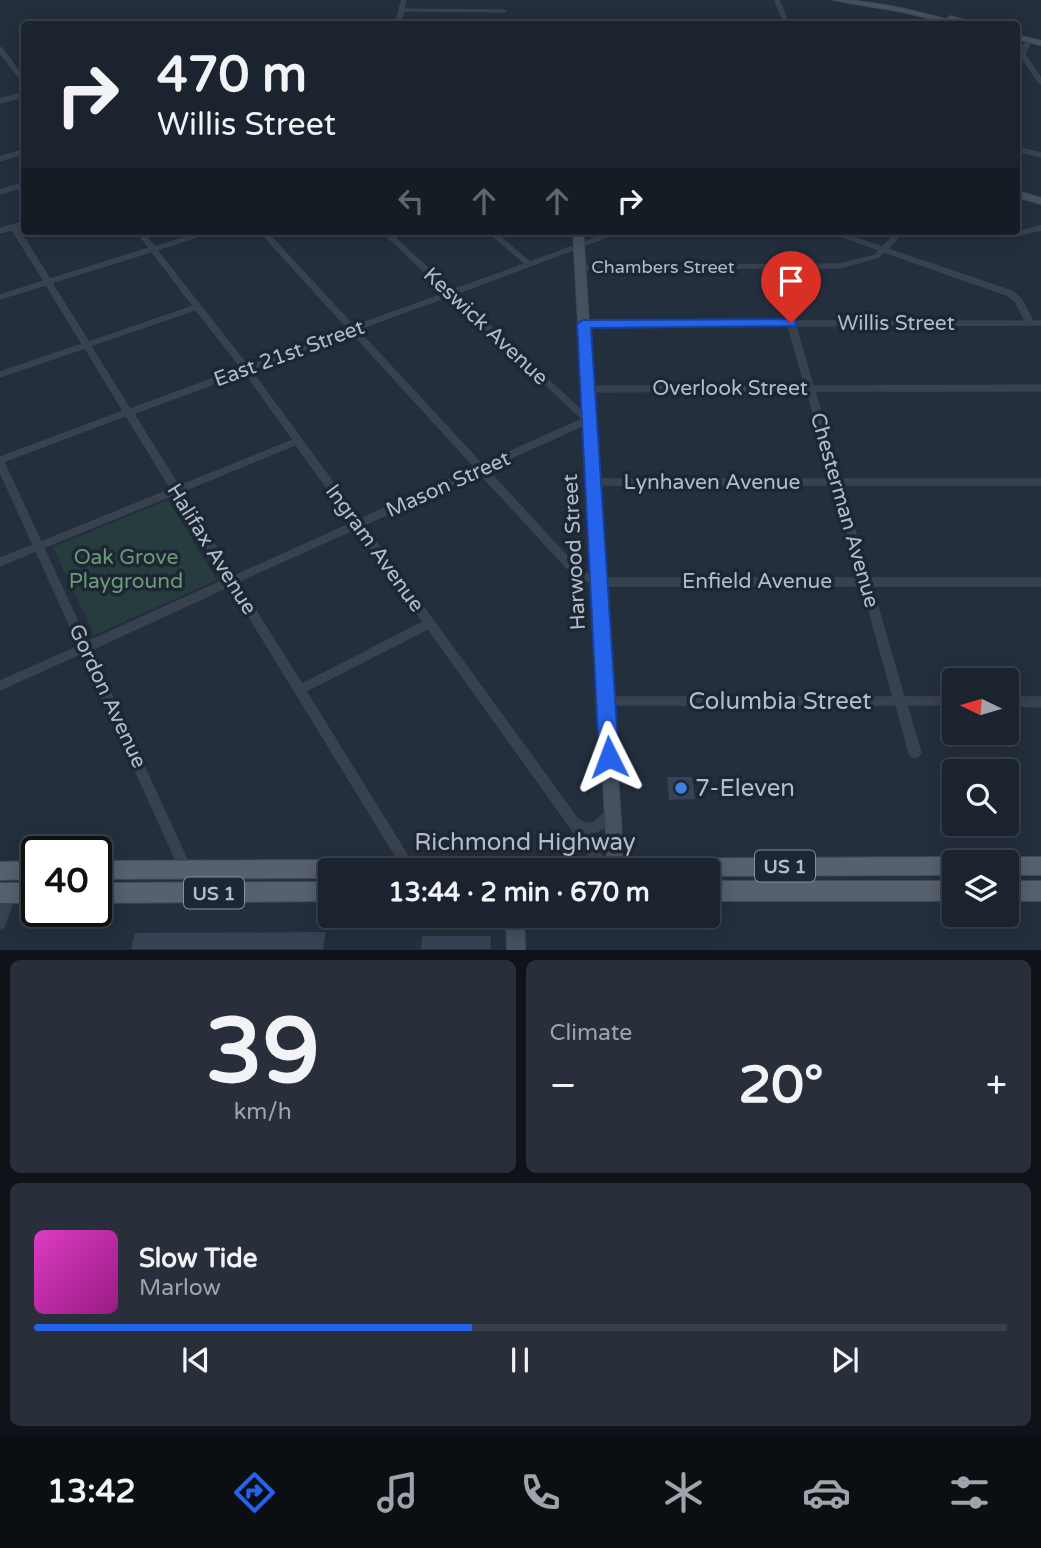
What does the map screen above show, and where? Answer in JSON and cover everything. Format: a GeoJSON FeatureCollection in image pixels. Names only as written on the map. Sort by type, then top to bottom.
{"type":"FeatureCollection","features":[{"type":"Feature","properties":{"kind":"main road"},"geometry":{"type":"LineString","coordinates":[[1020,40],[1041,46]]}},
{"type":"Feature","properties":{"kind":"main road","name":"Richmond Highway"},"geometry":{"type":"LineString","coordinates":[[720,867],[942,866]]}},
{"type":"Feature","properties":{"kind":"main road"},"geometry":{"type":"LineString","coordinates":[[1019,866],[1041,866]]}},
{"type":"Feature","properties":{"kind":"main road","name":"Richmond Highway"},"geometry":{"type":"LineString","coordinates":[[112,870],[318,869]]}},
{"type":"Feature","properties":{"kind":"main road"},"geometry":{"type":"LineString","coordinates":[[0,871],[21,870]]}},
{"type":"Feature","properties":{"kind":"main road","name":"US 1"},"geometry":{"type":"LineString","coordinates":[[112,893],[318,891]]}},
{"type":"Feature","properties":{"kind":"main road","name":"US 1"},"geometry":{"type":"LineString","coordinates":[[720,891],[942,891]]}},
{"type":"Feature","properties":{"kind":"main road"},"geometry":{"type":"LineString","coordinates":[[1019,891],[1041,891]]}},
{"type":"Feature","properties":{"kind":"main road"},"geometry":{"type":"LineString","coordinates":[[515,928],[516,950]]}},
{"type":"Feature","properties":{"kind":"street"},"geometry":{"type":"LineString","coordinates":[[399,21],[404,0]]}},
{"type":"Feature","properties":{"kind":"street"},"geometry":{"type":"LineString","coordinates":[[777,0],[786,21]]}},
{"type":"Feature","properties":{"kind":"street"},"geometry":{"type":"LineString","coordinates":[[836,0],[900,9],[946,21]]}},
{"type":"Feature","properties":{"kind":"street"},"geometry":{"type":"LineString","coordinates":[[869,0],[919,9],[963,21]]}},
{"type":"Feature","properties":{"kind":"street"},"geometry":{"type":"LineString","coordinates":[[401,10],[504,11]]}},
{"type":"Feature","properties":{"kind":"street"},"geometry":{"type":"LineString","coordinates":[[1020,40],[1041,46]]}},
{"type":"Feature","properties":{"kind":"street"},"geometry":{"type":"LineString","coordinates":[[1027,44],[1022,54],[1040,86]]}},
{"type":"Feature","properties":{"kind":"street"},"geometry":{"type":"LineString","coordinates":[[0,49],[21,77]]}},
{"type":"Feature","properties":{"kind":"street"},"geometry":{"type":"LineString","coordinates":[[0,101],[21,96]]}},
{"type":"Feature","properties":{"kind":"street"},"geometry":{"type":"LineString","coordinates":[[1020,150],[1041,155]]}},
{"type":"Feature","properties":{"kind":"street"},"geometry":{"type":"LineString","coordinates":[[0,159],[21,153]]}},
{"type":"Feature","properties":{"kind":"street"},"geometry":{"type":"LineString","coordinates":[[0,191],[21,186]]}},
{"type":"Feature","properties":{"kind":"street"},"geometry":{"type":"LineString","coordinates":[[1020,195],[1041,201]]}},
{"type":"Feature","properties":{"kind":"street"},"geometry":{"type":"LineString","coordinates":[[0,231],[21,225]]}},
{"type":"Feature","properties":{"kind":"street","name":"Halifax Avenue"},"geometry":{"type":"LineString","coordinates":[[14,227],[403,858]]}},
{"type":"Feature","properties":{"kind":"street"},"geometry":{"type":"LineString","coordinates":[[1020,233],[1041,228]]}},
{"type":"Feature","properties":{"kind":"street","name":"Ingram Avenue"},"geometry":{"type":"LineString","coordinates":[[142,235],[246,369],[602,858]]}},
{"type":"Feature","properties":{"kind":"street"},"geometry":{"type":"LineString","coordinates":[[0,297],[199,235]]}},
{"type":"Feature","properties":{"kind":"street"},"geometry":{"type":"LineString","coordinates":[[266,235],[578,573],[598,582]]}},
{"type":"Feature","properties":{"kind":"street","name":"Keswick Avenue"},"geometry":{"type":"LineString","coordinates":[[388,235],[589,420]]}},
{"type":"Feature","properties":{"kind":"street"},"geometry":{"type":"LineString","coordinates":[[495,235],[529,264]]}},
{"type":"Feature","properties":{"kind":"street","name":"Harwood Street"},"geometry":{"type":"LineString","coordinates":[[578,235],[612,813],[610,858]]}},
{"type":"Feature","properties":{"kind":"street","name":"East 21st Street"},"geometry":{"type":"LineString","coordinates":[[0,461],[609,235]]}},
{"type":"Feature","properties":{"kind":"street"},"geometry":{"type":"LineString","coordinates":[[841,235],[1009,293],[1018,300],[1030,323]]}},
{"type":"Feature","properties":{"kind":"street","name":"Chambers Street"},"geometry":{"type":"LineString","coordinates":[[580,267],[839,266],[877,256],[899,235]]}},
{"type":"Feature","properties":{"kind":"street","name":"Chesterman Avenue"},"geometry":{"type":"LineString","coordinates":[[775,267],[915,752]]}},
{"type":"Feature","properties":{"kind":"street"},"geometry":{"type":"LineString","coordinates":[[0,375],[198,307]]}},
{"type":"Feature","properties":{"kind":"street","name":"Willis Street"},"geometry":{"type":"LineString","coordinates":[[583,324],[1041,323]]}},
{"type":"Feature","properties":{"kind":"street","name":"Overlook Street"},"geometry":{"type":"LineString","coordinates":[[587,389],[1041,388]]}},
{"type":"Feature","properties":{"kind":"street","name":"Mason Street"},"geometry":{"type":"LineString","coordinates":[[0,686],[589,420]]}},
{"type":"Feature","properties":{"kind":"street"},"geometry":{"type":"LineString","coordinates":[[0,562],[298,441]]}},
{"type":"Feature","properties":{"kind":"street","name":"Gordon Avenue"},"geometry":{"type":"LineString","coordinates":[[0,461],[197,893]]}},
{"type":"Feature","properties":{"kind":"street","name":"Lynhaven Avenue"},"geometry":{"type":"LineString","coordinates":[[593,482],[1041,482]]}},
{"type":"Feature","properties":{"kind":"street","name":"Enfield Avenue"},"geometry":{"type":"LineString","coordinates":[[598,582],[1041,582]]}},
{"type":"Feature","properties":{"kind":"street"},"geometry":{"type":"LineString","coordinates":[[299,690],[430,623]]}},
{"type":"Feature","properties":{"kind":"street","name":"Columbia Street"},"geometry":{"type":"LineString","coordinates":[[606,701],[942,701]]}},
{"type":"Feature","properties":{"kind":"street"},"geometry":{"type":"LineString","coordinates":[[1019,701],[1041,702]]}},
{"type":"Feature","properties":{"kind":"street"},"geometry":{"type":"LineString","coordinates":[[574,822],[582,828],[595,828],[612,813]]}},
{"type":"Feature","properties":{"kind":"street"},"geometry":{"type":"LineString","coordinates":[[0,923],[5,893]]}},
{"type":"Feature","properties":{"kind":"green space","name":"Oak Grove Playground"},"geometry":{"type":"Polygon","coordinates":[[[168,500],[217,580],[94,635],[53,547],[168,500]]]}},
{"type":"Feature","properties":{"kind":"building","name":"7-Eleven"},"geometry":{"type":"Polygon","coordinates":[[[667,777],[692,777],[695,799],[669,800],[667,777]]]}},
{"type":"Feature","properties":{"kind":"building"},"geometry":{"type":"Polygon","coordinates":[[[326,932],[323,949],[131,949],[135,933],[326,932]]]}},
{"type":"Feature","properties":{"kind":"building"},"geometry":{"type":"Polygon","coordinates":[[[422,936],[491,936],[490,949],[421,949],[422,936]]]}},
{"type":"Feature","properties":{"kind":"place","name":"7-Eleven"},"geometry":{"type":"Point","coordinates":[681,788]}},
{"type":"Feature","properties":{"kind":"route"},"geometry":{"type":"LineString","coordinates":[[609,757],[583,324],[791,323]]}}]}
